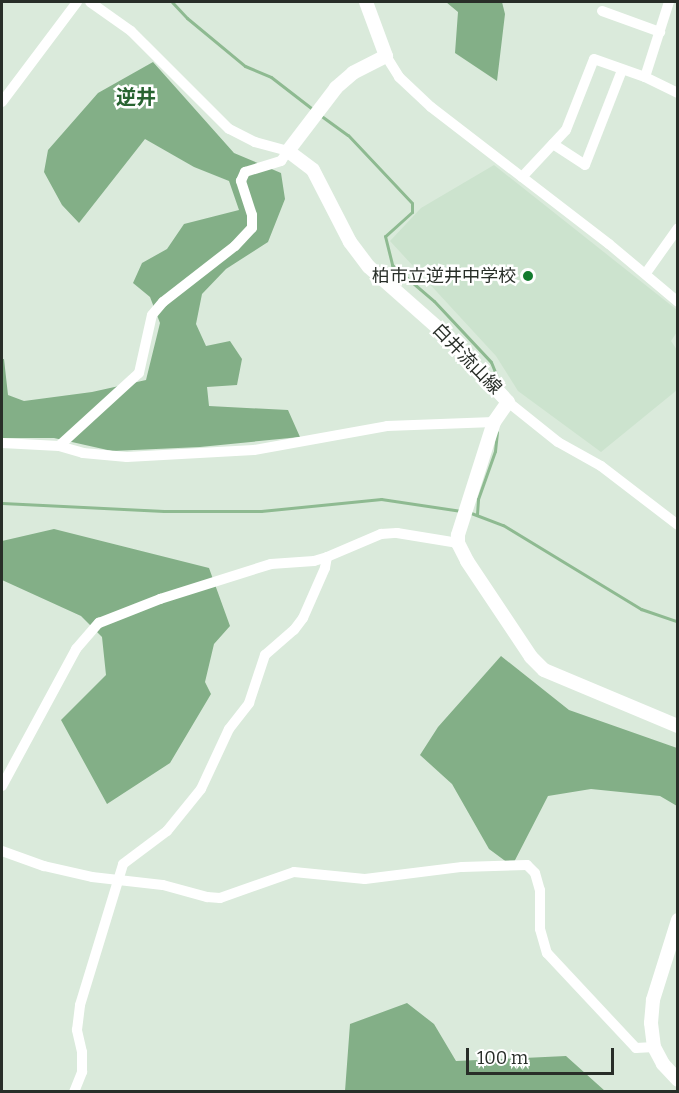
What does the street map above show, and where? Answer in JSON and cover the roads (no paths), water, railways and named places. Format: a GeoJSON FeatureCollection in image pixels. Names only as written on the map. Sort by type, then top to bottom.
{"type":"FeatureCollection","features":[{"type":"Feature","properties":{"kind":"main road"},"geometry":{"type":"LineString","coordinates":[[288,151],[336,88],[353,73],[386,56],[366,2]]}},
{"type":"Feature","properties":{"kind":"main road","name":"白井流山線"},"geometry":{"type":"LineString","coordinates":[[288,151],[313,171],[350,242],[369,267],[448,337],[508,402],[494,422],[458,535],[458,543]]}},
{"type":"Feature","properties":{"kind":"main road"},"geometry":{"type":"LineString","coordinates":[[458,543],[467,561],[531,657],[544,670],[678,726]]}},
{"type":"Feature","properties":{"kind":"main road"},"geometry":{"type":"LineString","coordinates":[[678,920],[653,999],[651,1023],[654,1047],[663,1064],[678,1080]]}},
{"type":"Feature","properties":{"kind":"street"},"geometry":{"type":"LineString","coordinates":[[2,102],[77,2]]}},
{"type":"Feature","properties":{"kind":"street"},"geometry":{"type":"LineString","coordinates":[[59,446],[139,373],[152,315],[163,302],[235,246],[252,228],[252,215],[241,181],[245,172],[281,161],[288,151],[255,142],[229,129],[131,31],[90,2]]}},
{"type":"Feature","properties":{"kind":"street"},"geometry":{"type":"LineString","coordinates":[[645,77],[669,2]]}},
{"type":"Feature","properties":{"kind":"street"},"geometry":{"type":"LineString","coordinates":[[602,11],[660,32]]}},
{"type":"Feature","properties":{"kind":"street"},"geometry":{"type":"LineString","coordinates":[[386,56],[399,77],[413,92],[646,273],[678,302]]}},
{"type":"Feature","properties":{"kind":"street"},"geometry":{"type":"LineString","coordinates":[[522,177],[566,130],[594,59],[645,77],[678,93]]}},
{"type":"Feature","properties":{"kind":"street"},"geometry":{"type":"LineString","coordinates":[[553,144],[585,165],[622,70]]}},
{"type":"Feature","properties":{"kind":"street"},"geometry":{"type":"LineString","coordinates":[[646,273],[678,228]]}},
{"type":"Feature","properties":{"kind":"street"},"geometry":{"type":"LineString","coordinates":[[508,402],[558,442],[601,466],[678,525]]}},
{"type":"Feature","properties":{"kind":"street"},"geometry":{"type":"LineString","coordinates":[[2,443],[59,446],[83,453],[127,457],[254,450],[387,426],[494,422]]}},
{"type":"Feature","properties":{"kind":"street"},"geometry":{"type":"LineString","coordinates":[[2,786],[76,649],[99,623],[160,599],[271,564],[314,561],[327,557],[381,534],[397,533],[458,543]]}},
{"type":"Feature","properties":{"kind":"street"},"geometry":{"type":"LineString","coordinates":[[74,1092],[82,1071],[82,1052],[77,1030],[80,1005],[123,864],[166,831],[201,789],[229,729],[249,703],[265,655],[294,630],[303,618],[325,568],[327,557]]}},
{"type":"Feature","properties":{"kind":"street"},"geometry":{"type":"LineString","coordinates":[[2,851],[44,866],[92,877],[163,885],[207,897],[220,898],[294,872],[376,879],[462,867],[527,865],[536,873],[540,890],[540,928],[547,953],[636,1048],[654,1047]]}},
{"type":"Feature","properties":{"kind":"waterway"},"geometry":{"type":"LineString","coordinates":[[172,2],[187,18],[245,66],[271,77],[315,111]]}},
{"type":"Feature","properties":{"kind":"waterway"},"geometry":{"type":"LineString","coordinates":[[320,115],[348,135],[412,203],[412,212],[385,236],[392,265],[434,301],[491,362],[502,389]]}},
{"type":"Feature","properties":{"kind":"waterway"},"geometry":{"type":"LineString","coordinates":[[477,514],[478,499],[495,451],[497,432]]}},
{"type":"Feature","properties":{"kind":"waterway"},"geometry":{"type":"LineString","coordinates":[[2,503],[164,511],[261,511],[381,499],[461,511]]}},
{"type":"Feature","properties":{"kind":"waterway"},"geometry":{"type":"LineString","coordinates":[[471,513],[503,525],[641,609],[678,622]]}},
{"type":"Feature","properties":{"kind":"place","name":"柏市立逆井中学校"},"geometry":{"type":"Point","coordinates":[528,276]}},
{"type":"Feature","properties":{"kind":"district","name":"逆井"},"geometry":{"type":"Point","coordinates":[136,97]}}]}
